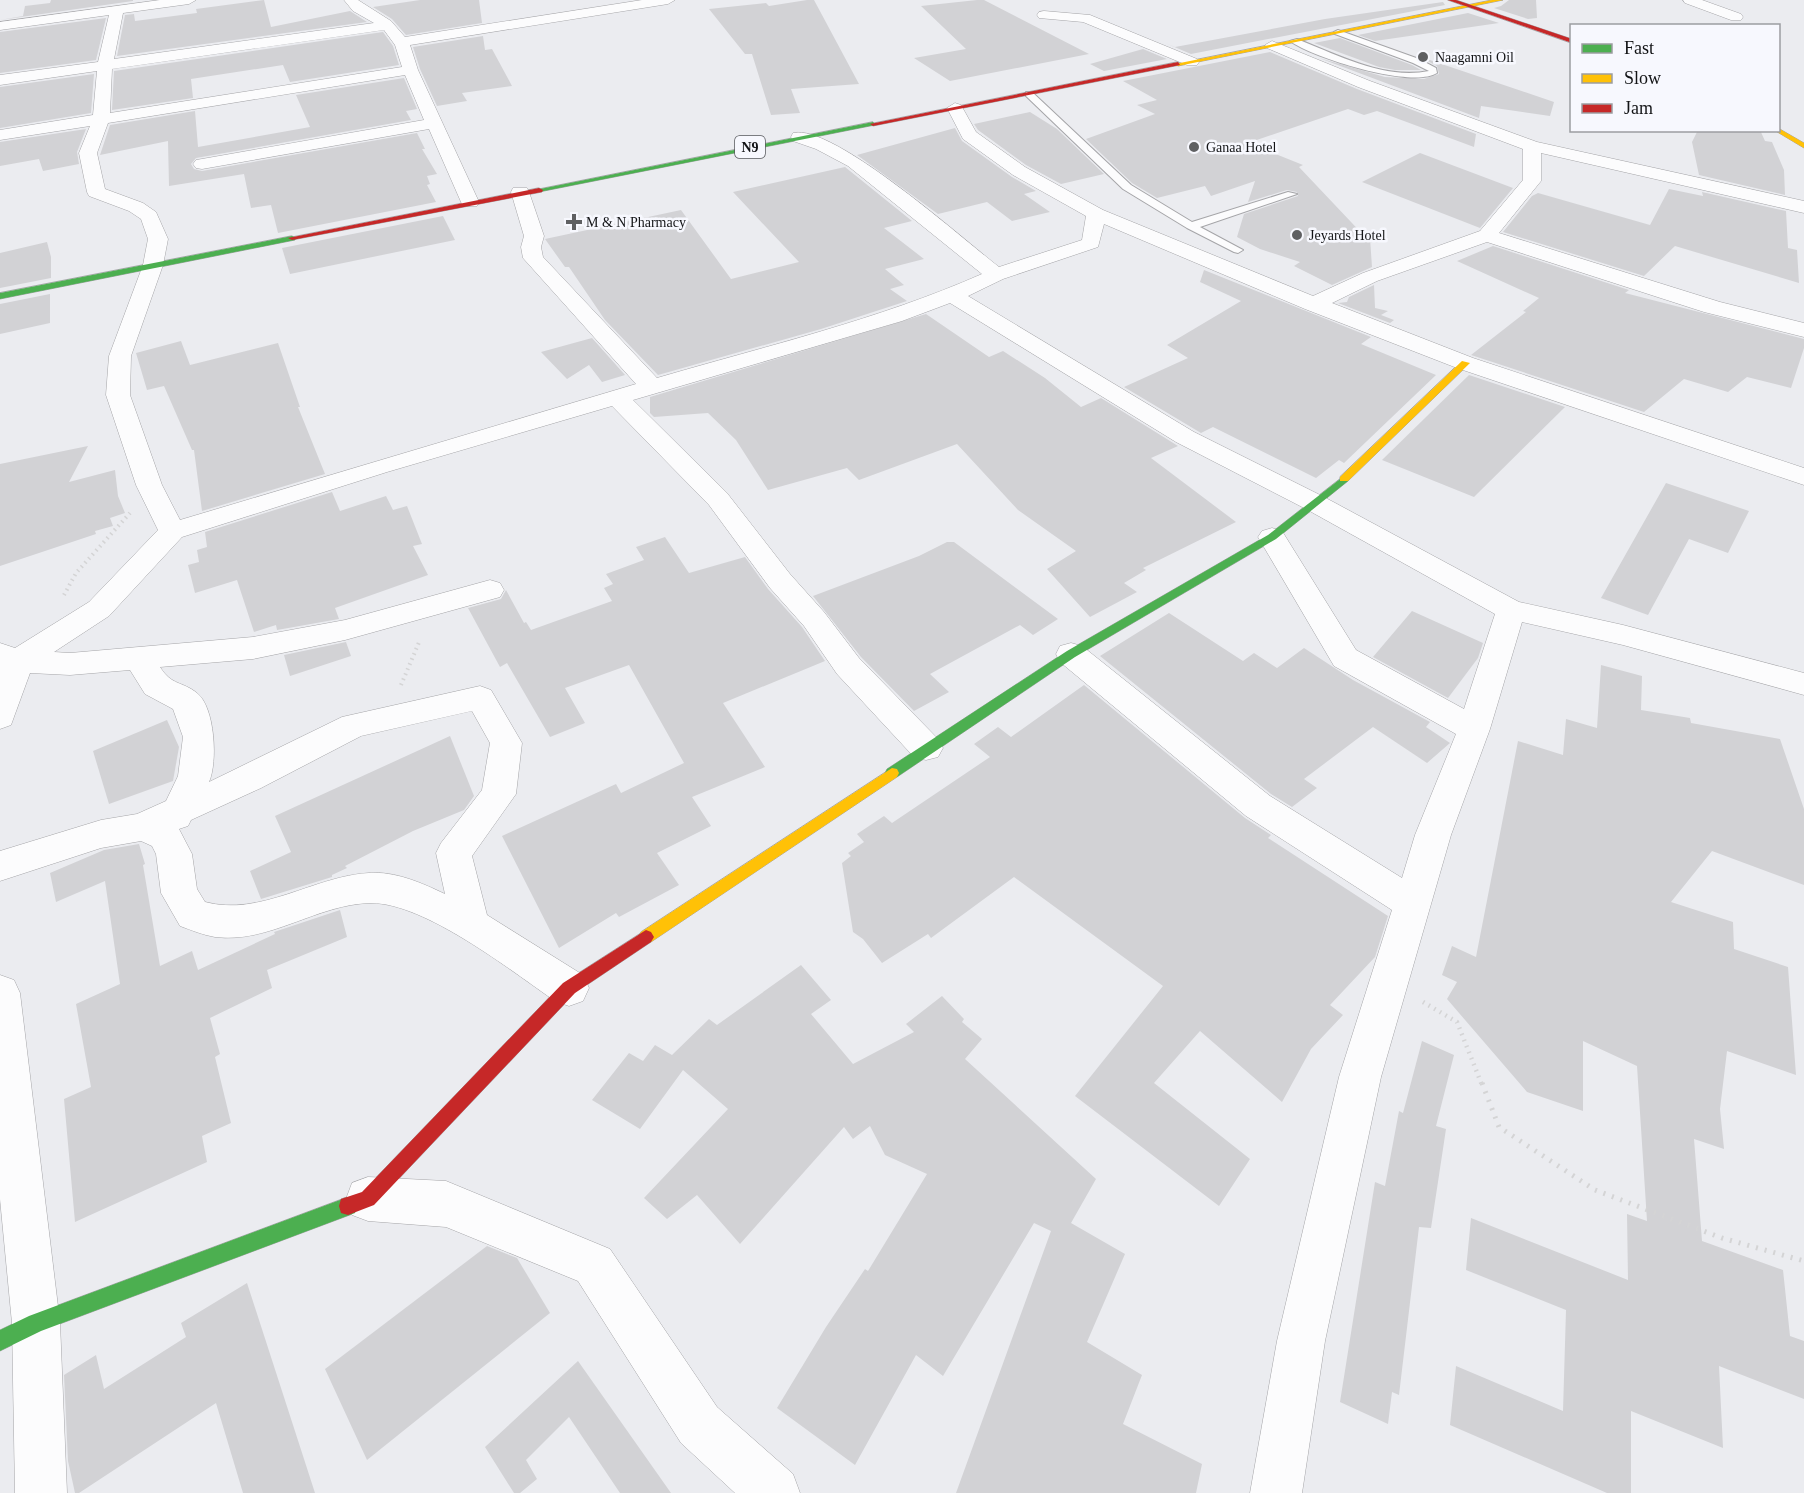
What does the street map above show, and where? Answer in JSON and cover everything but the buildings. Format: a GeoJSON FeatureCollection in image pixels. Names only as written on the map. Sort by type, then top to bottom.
{"type":"FeatureCollection","features":[{"type":"Feature","properties":{"kind":"main road"},"geometry":{"type":"LineString","coordinates":[[1451,0],[1570,40]]}},
{"type":"Feature","properties":{"kind":"main road","name":"N9"},"geometry":{"type":"LineString","coordinates":[[0,296],[1500,0]]}},
{"type":"Feature","properties":{"kind":"main road"},"geometry":{"type":"LineString","coordinates":[[1780,132],[1804,146]]}},
{"type":"Feature","properties":{"kind":"main road"},"geometry":{"type":"LineString","coordinates":[[18,1332],[368,1198],[569,988],[926,748],[1071,654],[1272,537],[1353,471],[1465,363]]}},
{"type":"Feature","properties":{"kind":"street"},"geometry":{"type":"LineString","coordinates":[[0,26],[189,0]]}},
{"type":"Feature","properties":{"kind":"street"},"geometry":{"type":"LineString","coordinates":[[351,0],[356,7],[387,25],[402,42],[410,70],[471,202]]}},
{"type":"Feature","properties":{"kind":"street"},"geometry":{"type":"LineString","coordinates":[[402,42],[668,0]]}},
{"type":"Feature","properties":{"kind":"street"},"geometry":{"type":"LineString","coordinates":[[1690,0],[1736,17]]}},
{"type":"Feature","properties":{"kind":"street"},"geometry":{"type":"LineString","coordinates":[[117,10],[105,65],[101,120],[88,153],[96,192],[136,207],[149,216],[158,239],[153,265],[120,356],[118,395],[149,485],[172,531]]}},
{"type":"Feature","properties":{"kind":"street"},"geometry":{"type":"LineString","coordinates":[[1044,15],[1085,18],[1192,62]]}},
{"type":"Feature","properties":{"kind":"street"},"geometry":{"type":"LineString","coordinates":[[0,80],[387,25]]}},
{"type":"Feature","properties":{"kind":"street"},"geometry":{"type":"LineString","coordinates":[[1272,45],[1364,84],[1532,146],[1804,207]]}},
{"type":"Feature","properties":{"kind":"street"},"geometry":{"type":"LineString","coordinates":[[0,135],[410,70]]}},
{"type":"Feature","properties":{"kind":"street"},"geometry":{"type":"LineString","coordinates":[[955,108],[969,135],[1019,171],[1096,214],[1313,304],[1465,363],[1804,477]]}},
{"type":"Feature","properties":{"kind":"street"},"geometry":{"type":"LineString","coordinates":[[202,164],[436,123]]}},
{"type":"Feature","properties":{"kind":"street"},"geometry":{"type":"LineString","coordinates":[[799,137],[822,145],[854,162],[996,275]]}},
{"type":"Feature","properties":{"kind":"street"},"geometry":{"type":"LineString","coordinates":[[1313,304],[1370,277],[1487,235],[1532,181],[1532,146]]}},
{"type":"Feature","properties":{"kind":"street"},"geometry":{"type":"LineString","coordinates":[[520,192],[534,236],[531,247],[533,258],[653,388]]}},
{"type":"Feature","properties":{"kind":"street"},"geometry":{"type":"LineString","coordinates":[[1091,243],[1096,214]]}},
{"type":"Feature","properties":{"kind":"street"},"geometry":{"type":"LineString","coordinates":[[1487,235],[1712,307],[1804,330]]}},
{"type":"Feature","properties":{"kind":"street"},"geometry":{"type":"LineString","coordinates":[[9,657],[99,609],[172,531],[378,467],[894,316],[952,295],[996,275],[1091,243],[1155,239]]}},
{"type":"Feature","properties":{"kind":"street"},"geometry":{"type":"LineString","coordinates":[[952,295],[1185,437],[1315,503],[1511,610],[1623,635],[1804,684]]}},
{"type":"Feature","properties":{"kind":"street"},"geometry":{"type":"LineString","coordinates":[[617,398],[717,499],[780,581],[814,619],[848,666],[926,748]]}},
{"type":"Feature","properties":{"kind":"street"},"geometry":{"type":"LineString","coordinates":[[1272,537],[1345,658],[1473,729]]}},
{"type":"Feature","properties":{"kind":"street"},"geometry":{"type":"LineString","coordinates":[[9,657],[70,664],[253,648],[345,630],[490,590]]}},
{"type":"Feature","properties":{"kind":"street"},"geometry":{"type":"LineString","coordinates":[[1276,1493],[1302,1341],[1360,1077],[1433,835],[1473,729],[1511,610]]}},
{"type":"Feature","properties":{"kind":"street"},"geometry":{"type":"LineString","coordinates":[[1071,654],[1258,806],[1412,904]]}},
{"type":"Feature","properties":{"kind":"street"},"geometry":{"type":"LineString","coordinates":[[0,717],[9,657]]}},
{"type":"Feature","properties":{"kind":"street"},"geometry":{"type":"LineString","coordinates":[[140,659],[156,686],[187,702],[199,737],[195,776],[162,823]]}},
{"type":"Feature","properties":{"kind":"street"},"geometry":{"type":"LineString","coordinates":[[0,866],[100,834],[162,823],[353,726],[480,698],[506,743],[499,794],[454,853],[470,925]]}},
{"type":"Feature","properties":{"kind":"street"},"geometry":{"type":"LineString","coordinates":[[162,823],[174,854],[180,893],[193,915],[218,921],[246,921],[347,891],[373,887],[405,891],[470,925],[569,988]]}},
{"type":"Feature","properties":{"kind":"street"},"geometry":{"type":"LineString","coordinates":[[0,993],[18,1332],[41,1493]]}},
{"type":"Feature","properties":{"kind":"street"},"geometry":{"type":"LineString","coordinates":[[368,1198],[446,1204],[594,1265],[699,1425],[774,1493]]}},
{"type":"Feature","properties":{"kind":"lane"},"geometry":{"type":"LineString","coordinates":[[1294,41],[1399,76],[1420,77],[1432,73],[1433,70],[1428,66],[1338,32]]}},
{"type":"Feature","properties":{"kind":"lane"},"geometry":{"type":"LineString","coordinates":[[1350,61],[1388,51]]}},
{"type":"Feature","properties":{"kind":"lane"},"geometry":{"type":"LineString","coordinates":[[1029,94],[1127,187],[1191,226],[1238,250]]}},
{"type":"Feature","properties":{"kind":"lane"},"geometry":{"type":"LineString","coordinates":[[1191,226],[1292,194]]}},
{"type":"Feature","properties":{"kind":"path"},"geometry":{"type":"LineString","coordinates":[[63,598],[69,580],[119,528],[149,485]]}},
{"type":"Feature","properties":{"kind":"path"},"geometry":{"type":"LineString","coordinates":[[353,726],[401,685],[419,644],[429,607]]}},
{"type":"Feature","properties":{"kind":"path"},"geometry":{"type":"LineString","coordinates":[[1389,982],[1457,1022],[1499,1127],[1594,1190],[1722,1238],[1804,1261]]}},
{"type":"Feature","properties":{"kind":"traffic: fast"},"geometry":{"type":"LineString","coordinates":[[539,190],[873,124]]}},
{"type":"Feature","properties":{"kind":"traffic: fast"},"geometry":{"type":"LineString","coordinates":[[0,296],[292,238]]}},
{"type":"Feature","properties":{"kind":"traffic: fast"},"geometry":{"type":"LineString","coordinates":[[892,773],[1071,654],[1272,537],[1344,479]]}},
{"type":"Feature","properties":{"kind":"traffic: fast"},"geometry":{"type":"LineString","coordinates":[[0,1341],[36,1323],[348,1206]]}},
{"type":"Feature","properties":{"kind":"traffic: slow"},"geometry":{"type":"LineString","coordinates":[[1178,64],[1500,0]]}},
{"type":"Feature","properties":{"kind":"traffic: slow"},"geometry":{"type":"LineString","coordinates":[[1780,132],[1804,146]]}},
{"type":"Feature","properties":{"kind":"traffic: slow"},"geometry":{"type":"LineString","coordinates":[[1344,479],[1465,363]]}},
{"type":"Feature","properties":{"kind":"traffic: slow"},"geometry":{"type":"LineString","coordinates":[[646,937],[892,773]]}},
{"type":"Feature","properties":{"kind":"traffic: jam"},"geometry":{"type":"LineString","coordinates":[[1451,0],[1570,40]]}},
{"type":"Feature","properties":{"kind":"traffic: jam"},"geometry":{"type":"LineString","coordinates":[[873,124],[1178,64]]}},
{"type":"Feature","properties":{"kind":"traffic: jam"},"geometry":{"type":"LineString","coordinates":[[292,238],[539,190]]}},
{"type":"Feature","properties":{"kind":"traffic: jam"},"geometry":{"type":"LineString","coordinates":[[348,1206],[368,1199],[569,988],[646,937]]}},
{"type":"Feature","properties":{"kind":"place","name":"Naagamni Oil"},"geometry":{"type":"Point","coordinates":[1423,57]}},
{"type":"Feature","properties":{"kind":"place","name":"Ganaa Hotel"},"geometry":{"type":"Point","coordinates":[1194,147]}},
{"type":"Feature","properties":{"kind":"place","name":"M & N Pharmacy"},"geometry":{"type":"Point","coordinates":[574,222]}},
{"type":"Feature","properties":{"kind":"place","name":"Jeyards Hotel"},"geometry":{"type":"Point","coordinates":[1297,235]}}]}
